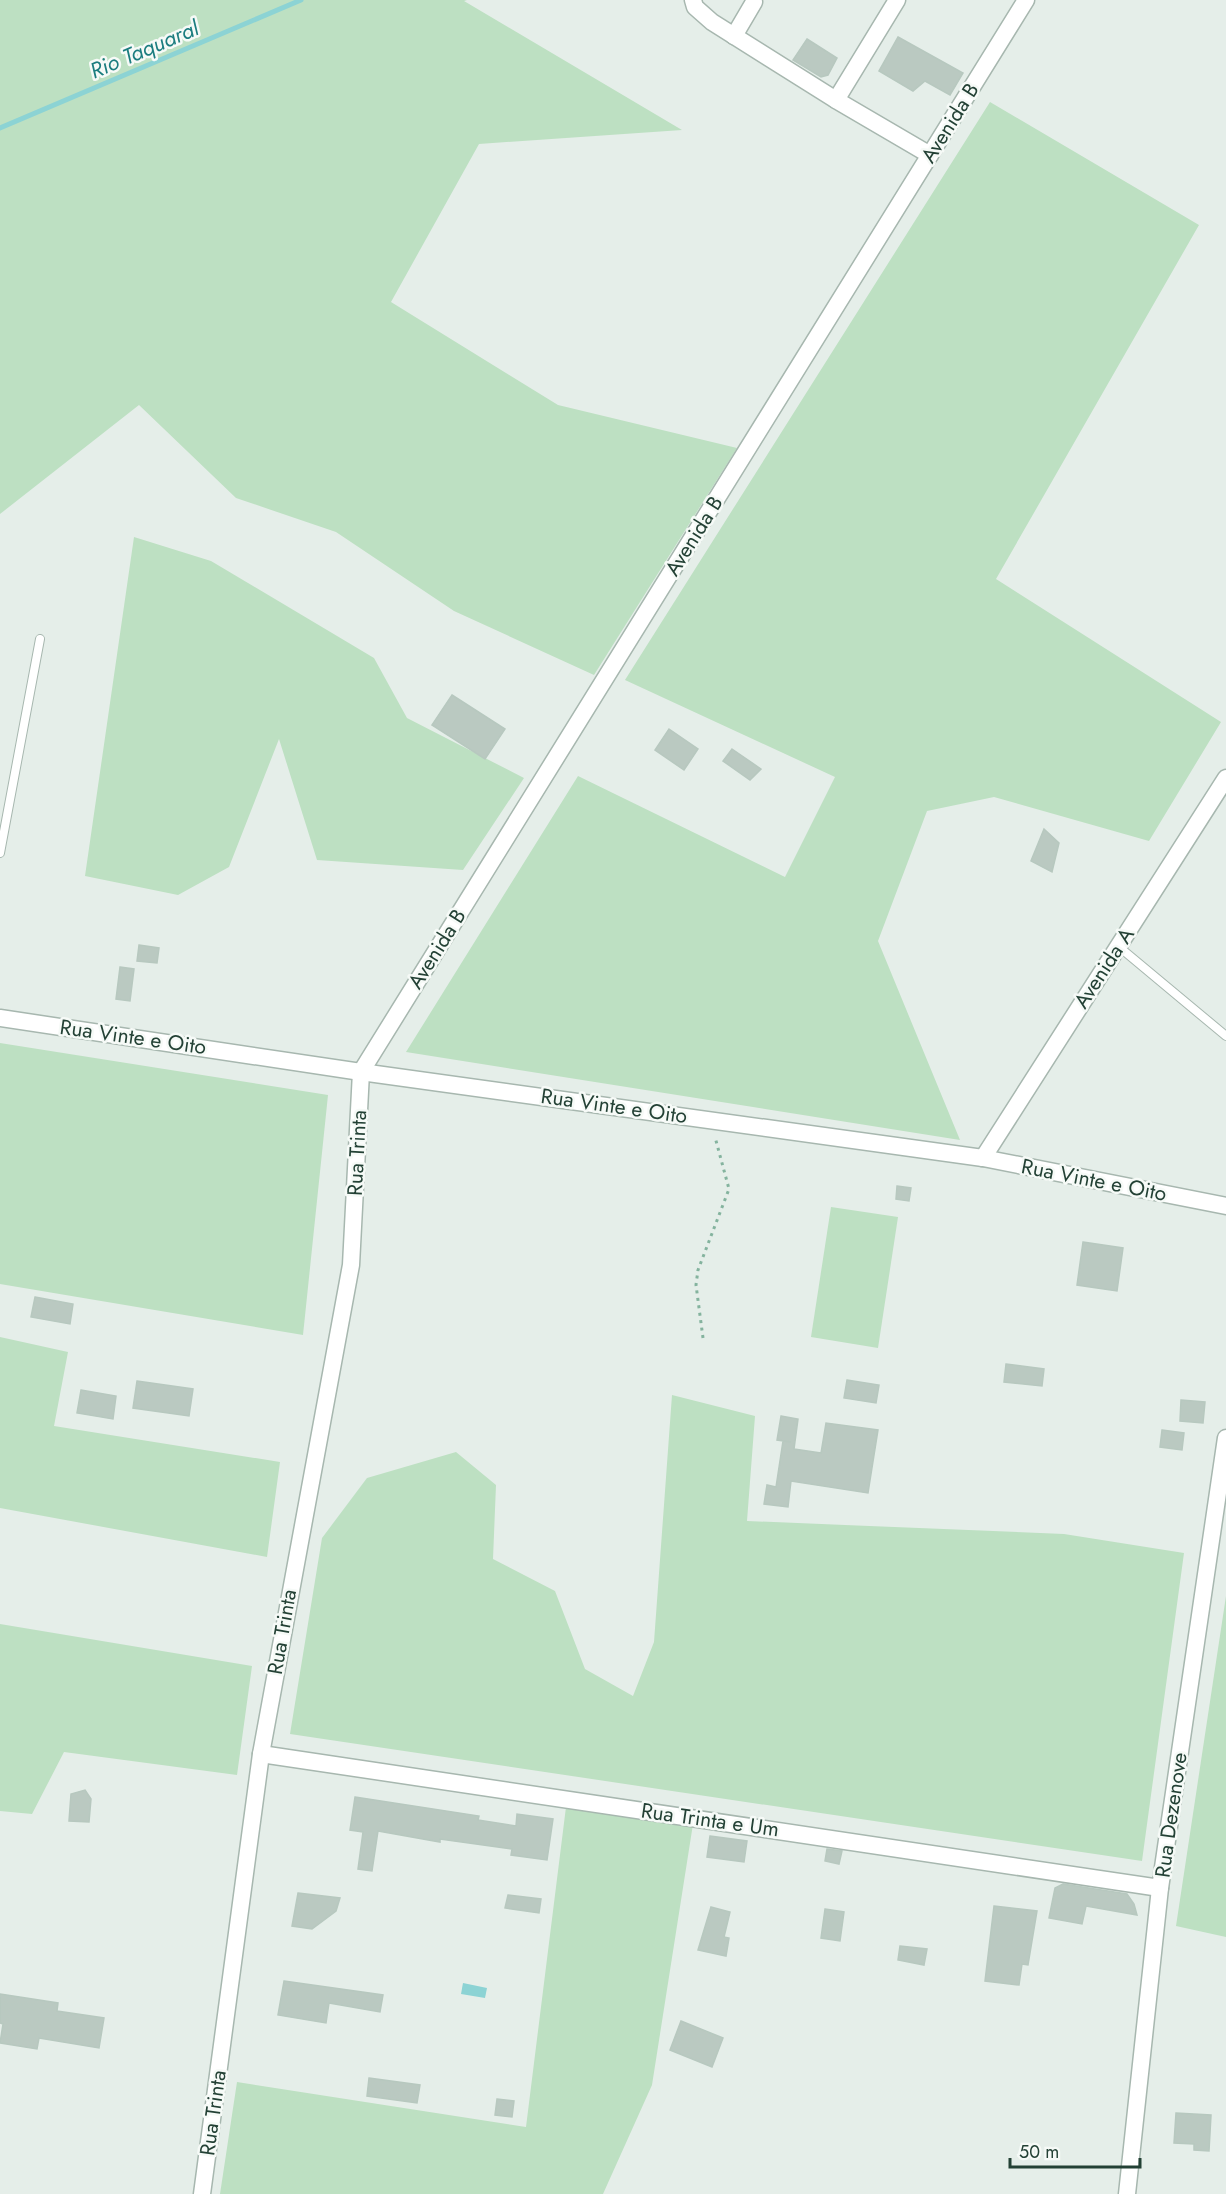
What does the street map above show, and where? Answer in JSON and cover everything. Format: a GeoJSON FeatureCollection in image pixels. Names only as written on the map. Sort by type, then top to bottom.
{"type":"FeatureCollection","features":[{"type":"Feature","properties":{"kind":"street"},"geometry":{"type":"LineString","coordinates":[[693,0],[694,7],[734,36],[930,155]]}},
{"type":"Feature","properties":{"kind":"street"},"geometry":{"type":"LineString","coordinates":[[836,100],[897,0]]}},
{"type":"Feature","properties":{"kind":"street","name":"Avenida B"},"geometry":{"type":"LineString","coordinates":[[361,1072],[1026,0]]}},
{"type":"Feature","properties":{"kind":"street"},"geometry":{"type":"LineString","coordinates":[[734,36],[753,2]]}},
{"type":"Feature","properties":{"kind":"street","name":"Avenida A"},"geometry":{"type":"LineString","coordinates":[[983,1158],[1226,778]]}},
{"type":"Feature","properties":{"kind":"street","name":"Rua Vinte e Oito"},"geometry":{"type":"LineString","coordinates":[[0,1018],[361,1072],[983,1158],[1226,1206]]}},
{"type":"Feature","properties":{"kind":"street","name":"Rua Trinta"},"geometry":{"type":"LineString","coordinates":[[202,2194],[261,1754],[351,1265],[361,1072]]}},
{"type":"Feature","properties":{"kind":"street","name":"Rua Dezenove"},"geometry":{"type":"LineString","coordinates":[[1127,2194],[1160,1888],[1226,1438]]}},
{"type":"Feature","properties":{"kind":"street","name":"Rua Trinta e Um"},"geometry":{"type":"LineString","coordinates":[[261,1754],[1160,1888]]}},
{"type":"Feature","properties":{"kind":"lane"},"geometry":{"type":"LineString","coordinates":[[0,853],[40,639]]}},
{"type":"Feature","properties":{"kind":"lane"},"geometry":{"type":"LineString","coordinates":[[1118,946],[1226,1036]]}},
{"type":"Feature","properties":{"kind":"path"},"geometry":{"type":"LineString","coordinates":[[703,1338],[696,1285],[698,1270],[729,1189],[714,1140],[719,1121]]}},
{"type":"Feature","properties":{"kind":"green space"},"geometry":{"type":"Polygon","coordinates":[[[0,0],[467,0],[464,1],[682,130],[479,144],[391,302],[558,405],[737,448],[594,675],[454,611],[336,532],[236,498],[139,405],[0,514],[0,0]]]}},
{"type":"Feature","properties":{"kind":"green space"},"geometry":{"type":"Polygon","coordinates":[[[990,102],[1199,225],[996,579],[1221,722],[1149,841],[994,797],[927,811],[878,941],[960,1140],[406,1052],[578,776],[785,877],[835,777],[625,680],[990,102]]]}},
{"type":"Feature","properties":{"kind":"green space"},"geometry":{"type":"Polygon","coordinates":[[[134,537],[211,561],[374,658],[407,718],[524,778],[463,870],[317,860],[279,739],[229,867],[178,895],[85,876],[134,537]]]}},
{"type":"Feature","properties":{"kind":"green space"},"geometry":{"type":"Polygon","coordinates":[[[0,1043],[328,1095],[303,1335],[0,1284],[0,1043]]]}},
{"type":"Feature","properties":{"kind":"green space"},"geometry":{"type":"Polygon","coordinates":[[[831,1207],[898,1217],[878,1348],[811,1337],[831,1207]]]}},
{"type":"Feature","properties":{"kind":"green space"},"geometry":{"type":"Polygon","coordinates":[[[0,1337],[68,1352],[54,1426],[280,1462],[267,1557],[0,1508],[0,1337]]]}},
{"type":"Feature","properties":{"kind":"green space"},"geometry":{"type":"Polygon","coordinates":[[[672,1395],[755,1416],[747,1521],[1064,1534],[1184,1553],[1142,1861],[290,1734],[322,1538],[367,1478],[456,1452],[496,1485],[493,1559],[555,1591],[585,1669],[633,1696],[654,1642],[672,1395]]]}},
{"type":"Feature","properties":{"kind":"green space"},"geometry":{"type":"Polygon","coordinates":[[[1226,1596],[1226,1937],[1176,1926],[1226,1596]]]}},
{"type":"Feature","properties":{"kind":"green space"},"geometry":{"type":"Polygon","coordinates":[[[0,1624],[252,1666],[237,1775],[64,1752],[32,1814],[0,1811],[0,1624]]]}},
{"type":"Feature","properties":{"kind":"green space"},"geometry":{"type":"Polygon","coordinates":[[[566,1807],[693,1824],[652,2085],[603,2194],[220,2194],[237,2082],[526,2127],[566,1807]]]}},
{"type":"Feature","properties":{"kind":"water"},"geometry":{"type":"Polygon","coordinates":[[[463,1983],[487,1988],[485,1998],[461,1994],[463,1983]]]}},
{"type":"Feature","properties":{"kind":"building"},"geometry":{"type":"Polygon","coordinates":[[[898,37],[963,73],[950,95],[925,81],[913,91],[879,71],[898,37]]]}},
{"type":"Feature","properties":{"kind":"building"},"geometry":{"type":"Polygon","coordinates":[[[807,39],[837,58],[828,75],[821,77],[793,60],[807,39]]]}},
{"type":"Feature","properties":{"kind":"building"},"geometry":{"type":"Polygon","coordinates":[[[452,695],[505,729],[485,759],[432,725],[452,695]]]}},
{"type":"Feature","properties":{"kind":"building"},"geometry":{"type":"Polygon","coordinates":[[[669,729],[698,749],[684,770],[655,750],[669,729]]]}},
{"type":"Feature","properties":{"kind":"building"},"geometry":{"type":"Polygon","coordinates":[[[732,749],[761,769],[750,780],[723,761],[732,749]]]}},
{"type":"Feature","properties":{"kind":"building"},"geometry":{"type":"Polygon","coordinates":[[[1044,829],[1059,843],[1052,872],[1031,861],[1044,829]]]}},
{"type":"Feature","properties":{"kind":"building"},"geometry":{"type":"Polygon","coordinates":[[[139,945],[159,948],[157,963],[137,961],[139,945]]]}},
{"type":"Feature","properties":{"kind":"building"},"geometry":{"type":"Polygon","coordinates":[[[120,967],[134,969],[130,1001],[116,999],[120,967]]]}},
{"type":"Feature","properties":{"kind":"building"},"geometry":{"type":"Polygon","coordinates":[[[897,1186],[911,1188],[909,1201],[896,1199],[897,1186]]]}},
{"type":"Feature","properties":{"kind":"building"},"geometry":{"type":"Polygon","coordinates":[[[1083,1242],[1123,1248],[1117,1291],[1077,1285],[1083,1242]]]}},
{"type":"Feature","properties":{"kind":"building"},"geometry":{"type":"Polygon","coordinates":[[[35,1297],[73,1304],[70,1324],[31,1317],[35,1297]]]}},
{"type":"Feature","properties":{"kind":"building"},"geometry":{"type":"Polygon","coordinates":[[[1006,1364],[1044,1369],[1042,1386],[1004,1382],[1006,1364]]]}},
{"type":"Feature","properties":{"kind":"building"},"geometry":{"type":"Polygon","coordinates":[[[847,1380],[879,1385],[876,1403],[844,1398],[847,1380]]]}},
{"type":"Feature","properties":{"kind":"building"},"geometry":{"type":"Polygon","coordinates":[[[137,1381],[193,1389],[189,1416],[133,1408],[137,1381]]]}},
{"type":"Feature","properties":{"kind":"building"},"geometry":{"type":"Polygon","coordinates":[[[81,1390],[116,1396],[113,1419],[77,1413],[81,1390]]]}},
{"type":"Feature","properties":{"kind":"building"},"geometry":{"type":"Polygon","coordinates":[[[1181,1400],[1205,1402],[1203,1423],[1180,1421],[1181,1400]]]}},
{"type":"Feature","properties":{"kind":"building"},"geometry":{"type":"Polygon","coordinates":[[[781,1416],[798,1419],[794,1449],[821,1453],[826,1423],[878,1430],[868,1493],[791,1481],[788,1507],[764,1504],[767,1485],[776,1487],[783,1441],[791,1442],[777,1440],[781,1416]]]}},
{"type":"Feature","properties":{"kind":"building"},"geometry":{"type":"Polygon","coordinates":[[[1162,1430],[1184,1433],[1182,1450],[1160,1447],[1162,1430]]]}},
{"type":"Feature","properties":{"kind":"building"},"geometry":{"type":"Polygon","coordinates":[[[85,1790],[91,1799],[89,1822],[69,1821],[71,1794],[85,1790]]]}},
{"type":"Feature","properties":{"kind":"building"},"geometry":{"type":"Polygon","coordinates":[[[355,1797],[479,1816],[478,1820],[516,1826],[517,1814],[553,1819],[547,1860],[511,1855],[512,1849],[440,1839],[440,1842],[378,1831],[372,1871],[358,1869],[363,1832],[350,1830],[355,1797]]]}},
{"type":"Feature","properties":{"kind":"building"},"geometry":{"type":"Polygon","coordinates":[[[710,1836],[747,1841],[744,1862],[707,1857],[710,1836]]]}},
{"type":"Feature","properties":{"kind":"building"},"geometry":{"type":"Polygon","coordinates":[[[827,1849],[842,1851],[839,1864],[825,1861],[827,1849]]]}},
{"type":"Feature","properties":{"kind":"building"},"geometry":{"type":"Polygon","coordinates":[[[1063,1884],[1127,1894],[1134,1904],[1137,1915],[1086,1906],[1082,1924],[1049,1918],[1055,1888],[1063,1884]]]}},
{"type":"Feature","properties":{"kind":"building"},"geometry":{"type":"Polygon","coordinates":[[[298,1893],[340,1898],[336,1911],[312,1929],[292,1926],[298,1893]]]}},
{"type":"Feature","properties":{"kind":"building"},"geometry":{"type":"Polygon","coordinates":[[[508,1895],[541,1899],[539,1913],[505,1908],[508,1895]]]}},
{"type":"Feature","properties":{"kind":"building"},"geometry":{"type":"Polygon","coordinates":[[[994,1906],[1037,1911],[1028,1965],[1022,1964],[1019,1985],[985,1981],[994,1906]]]}},
{"type":"Feature","properties":{"kind":"building"},"geometry":{"type":"Polygon","coordinates":[[[711,1907],[730,1912],[724,1937],[729,1938],[726,1956],[698,1950],[711,1907]]]}},
{"type":"Feature","properties":{"kind":"building"},"geometry":{"type":"Polygon","coordinates":[[[825,1909],[844,1912],[840,1941],[821,1938],[825,1909]]]}},
{"type":"Feature","properties":{"kind":"building"},"geometry":{"type":"Polygon","coordinates":[[[900,1946],[927,1949],[924,1965],[898,1960],[900,1946]]]}},
{"type":"Feature","properties":{"kind":"building"},"geometry":{"type":"Polygon","coordinates":[[[284,1981],[383,1995],[380,2012],[329,2003],[326,2023],[278,2015],[284,1981]]]}},
{"type":"Feature","properties":{"kind":"building"},"geometry":{"type":"Polygon","coordinates":[[[0,1994],[58,2003],[57,2011],[104,2018],[99,2048],[39,2038],[37,2049],[0,2043],[3,2024],[0,2023],[0,1994]]]}},
{"type":"Feature","properties":{"kind":"building"},"geometry":{"type":"Polygon","coordinates":[[[681,2021],[723,2038],[712,2067],[670,2050],[681,2021]]]}},
{"type":"Feature","properties":{"kind":"building"},"geometry":{"type":"Polygon","coordinates":[[[369,2078],[420,2085],[417,2103],[367,2096],[369,2078]]]}},
{"type":"Feature","properties":{"kind":"building"},"geometry":{"type":"Polygon","coordinates":[[[497,2099],[514,2101],[512,2117],[495,2115],[497,2099]]]}},
{"type":"Feature","properties":{"kind":"building"},"geometry":{"type":"Polygon","coordinates":[[[1176,2113],[1211,2115],[1209,2151],[1194,2150],[1194,2144],[1174,2143],[1176,2113]]]}},
{"type":"Feature","properties":{"kind":"waterway","name":"Rio Taquaral"},"geometry":{"type":"LineString","coordinates":[[0,128],[301,0]]}}]}
